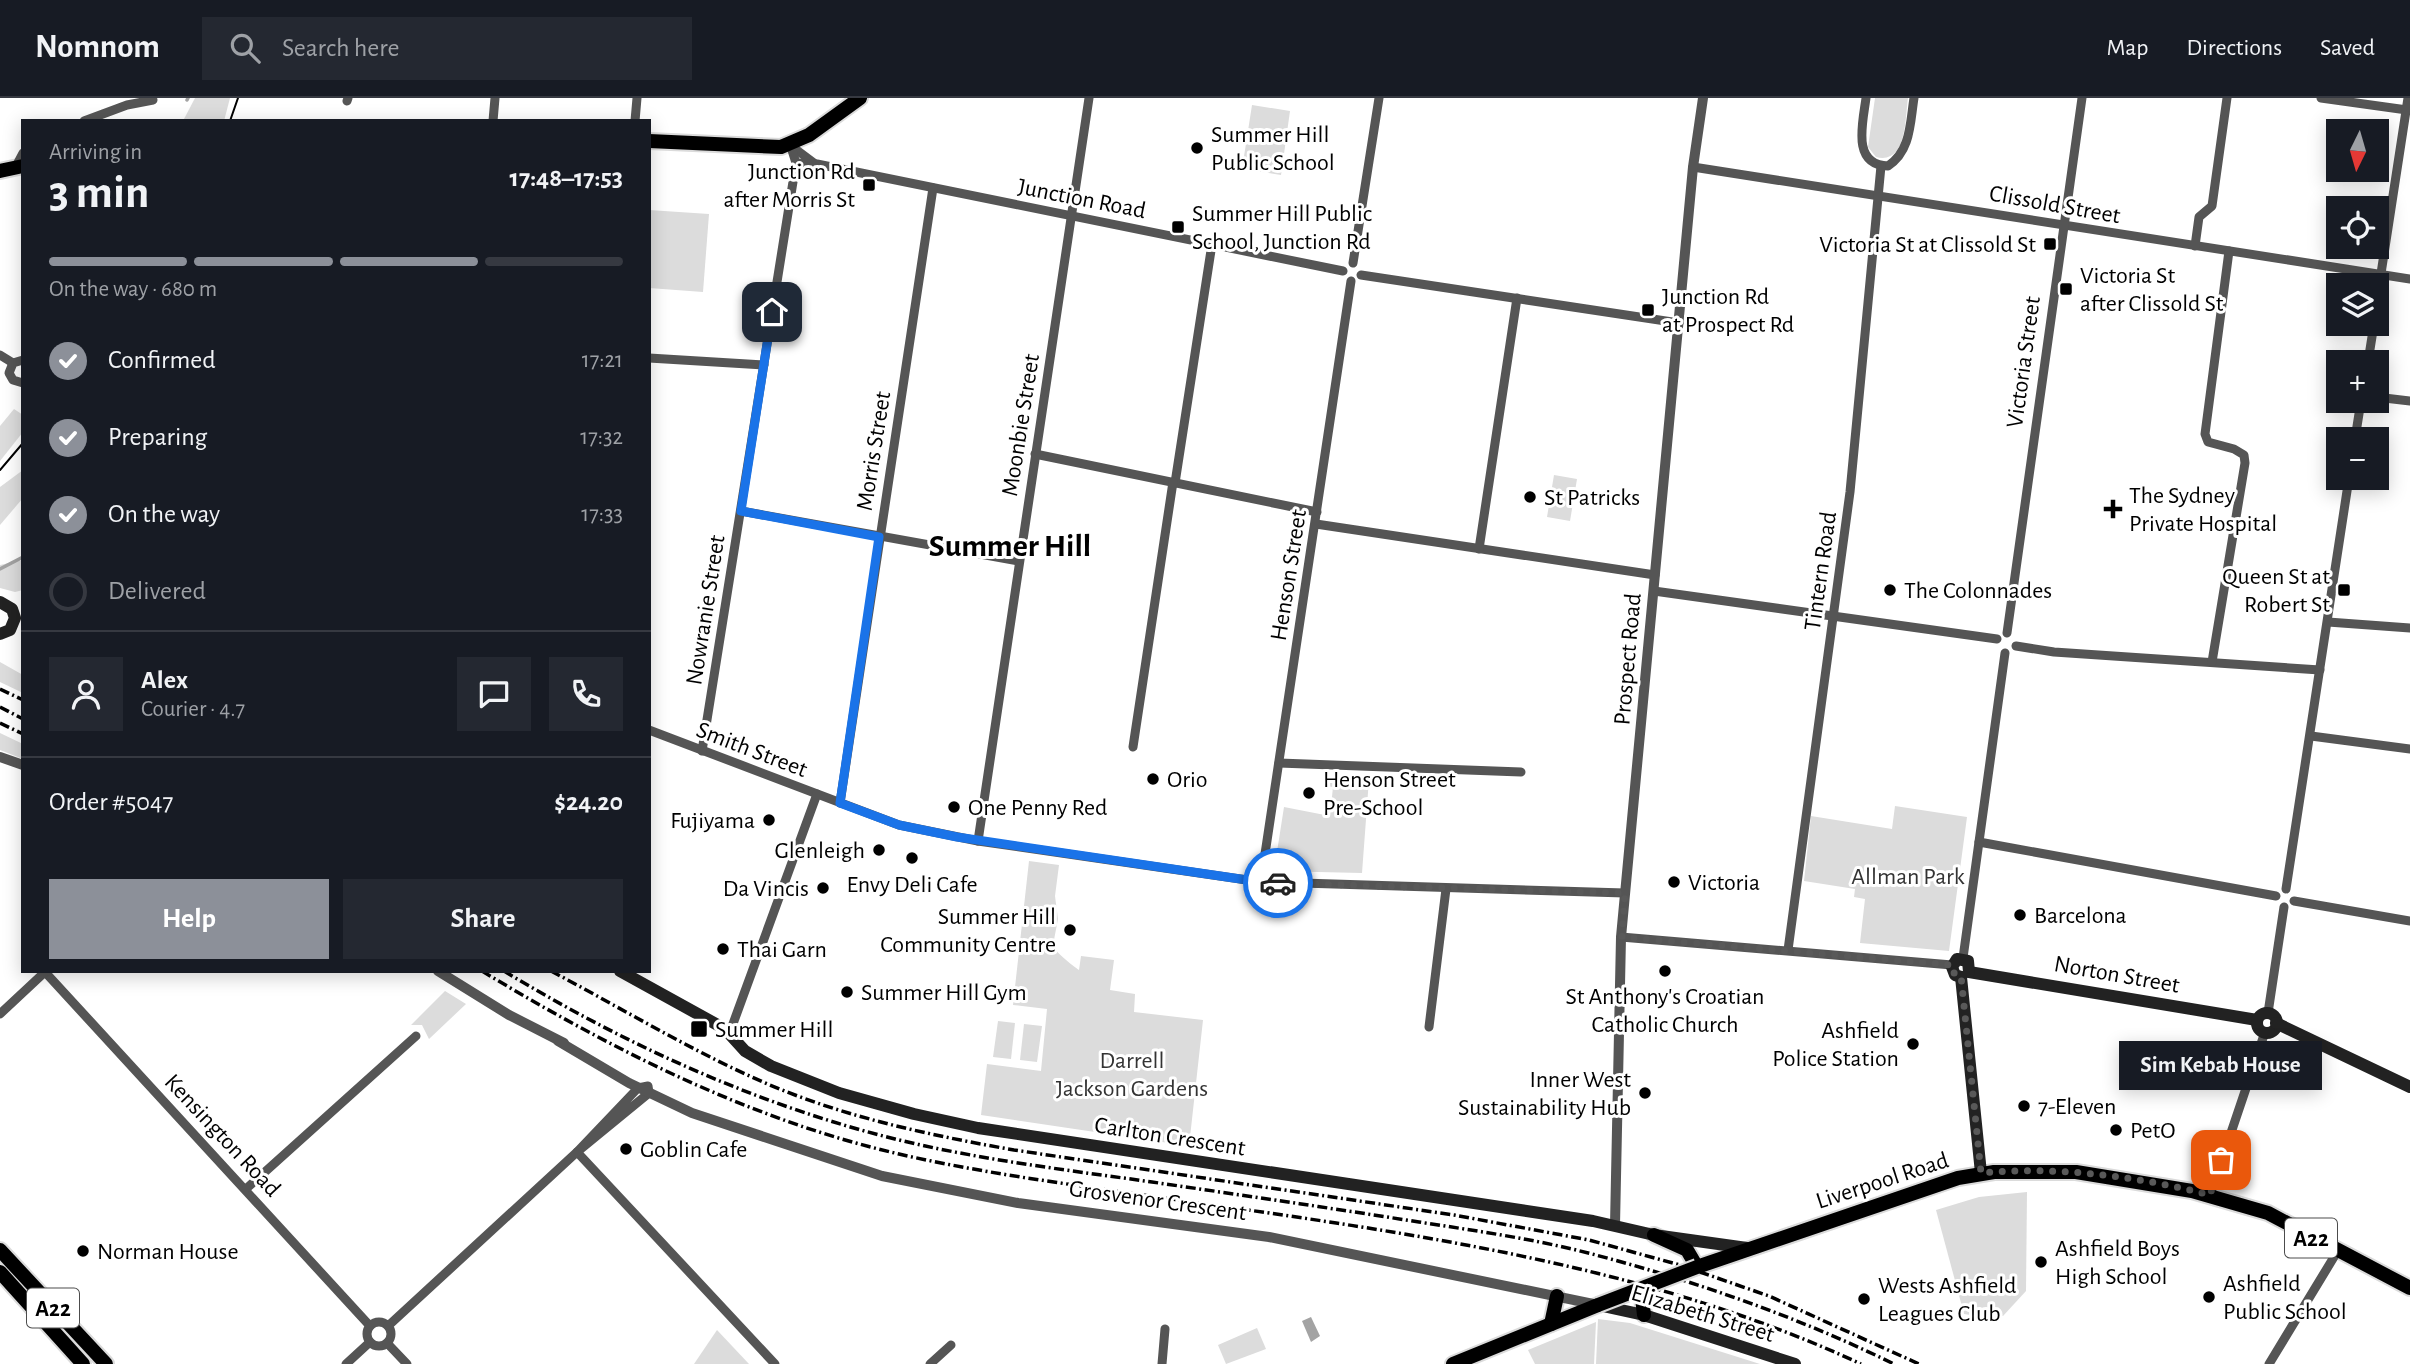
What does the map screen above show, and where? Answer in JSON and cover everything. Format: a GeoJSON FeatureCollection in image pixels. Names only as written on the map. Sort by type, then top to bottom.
{"type":"FeatureCollection","features":[{"type":"Feature","properties":{"kind":"main road"},"geometry":{"type":"LineString","coordinates":[[651,141],[765,148],[790,144],[809,135],[860,98]]}},
{"type":"Feature","properties":{"kind":"main road"},"geometry":{"type":"LineString","coordinates":[[0,602],[18,609],[12,632]]}},
{"type":"Feature","properties":{"kind":"main road"},"geometry":{"type":"LineString","coordinates":[[1957,961],[1969,963],[1965,974],[1981,1173]]}},
{"type":"Feature","properties":{"kind":"main road","name":"Carlton Crescent"},"geometry":{"type":"LineString","coordinates":[[624,973],[730,1032],[750,1055],[787,1073],[839,1093],[945,1122],[1615,1225],[1654,1234],[1748,1248]]}},
{"type":"Feature","properties":{"kind":"main road","name":"Norton Street"},"geometry":{"type":"LineString","coordinates":[[1965,974],[2266,1022],[2410,1087]]}},
{"type":"Feature","properties":{"kind":"main road","name":"Liverpool Road"},"geometry":{"type":"LineString","coordinates":[[1454,1364],[1598,1305],[1641,1293],[1697,1267],[1748,1248],[1934,1184],[1981,1173],[2076,1172],[2152,1182],[2210,1195],[2268,1213],[2337,1252],[2410,1287]]}},
{"type":"Feature","properties":{"kind":"main road"},"geometry":{"type":"LineString","coordinates":[[1654,1234],[1687,1250],[1697,1267]]}},
{"type":"Feature","properties":{"kind":"main road","name":"A22"},"geometry":{"type":"LineString","coordinates":[[0,1250],[106,1364]]}},
{"type":"Feature","properties":{"kind":"main road","name":"A22"},"geometry":{"type":"LineString","coordinates":[[0,1272],[83,1364]]}},
{"type":"Feature","properties":{"kind":"main road"},"geometry":{"type":"LineString","coordinates":[[1641,1293],[1644,1315]]}},
{"type":"Feature","properties":{"kind":"main road"},"geometry":{"type":"LineString","coordinates":[[1551,1324],[1557,1296]]}},
{"type":"Feature","properties":{"kind":"main road","name":"Elizabeth Street"},"geometry":{"type":"LineString","coordinates":[[1598,1305],[1644,1315],[1774,1360],[1796,1364]]}},
{"type":"Feature","properties":{"kind":"street"},"geometry":{"type":"LineString","coordinates":[[493,119],[495,98]]}},
{"type":"Feature","properties":{"kind":"street"},"geometry":{"type":"LineString","coordinates":[[635,119],[637,98]]}},
{"type":"Feature","properties":{"kind":"street","name":"Moonbie Street"},"geometry":{"type":"LineString","coordinates":[[978,841],[1089,98]]}},
{"type":"Feature","properties":{"kind":"street"},"geometry":{"type":"LineString","coordinates":[[1353,263],[1379,98]]}},
{"type":"Feature","properties":{"kind":"street","name":"Prospect Road"},"geometry":{"type":"LineString","coordinates":[[1615,1225],[1625,893],[1693,167],[1703,98]]}},
{"type":"Feature","properties":{"kind":"street"},"geometry":{"type":"LineString","coordinates":[[1866,98],[1861,138],[1864,153],[1872,163],[1881,166],[1888,166],[1898,159],[1906,147],[1914,98]]}},
{"type":"Feature","properties":{"kind":"street","name":"Victoria Street"},"geometry":{"type":"LineString","coordinates":[[2007,633],[2082,98]]}},
{"type":"Feature","properties":{"kind":"street"},"geometry":{"type":"LineString","coordinates":[[2194,246],[2199,217],[2212,206],[2227,98]]}},
{"type":"Feature","properties":{"kind":"street"},"geometry":{"type":"LineString","coordinates":[[2321,98],[2407,110]]}},
{"type":"Feature","properties":{"kind":"street"},"geometry":{"type":"LineString","coordinates":[[2381,273],[2409,98]]}},
{"type":"Feature","properties":{"kind":"street"},"geometry":{"type":"LineString","coordinates":[[89,119],[125,102],[153,100]]}},
{"type":"Feature","properties":{"kind":"street","name":"Nowranie Street"},"geometry":{"type":"LineString","coordinates":[[702,751],[796,163],[790,144]]}},
{"type":"Feature","properties":{"kind":"street","name":"Junction Road"},"geometry":{"type":"LineString","coordinates":[[790,144],[814,163]]}},
{"type":"Feature","properties":{"kind":"street","name":"Junction Road"},"geometry":{"type":"LineString","coordinates":[[796,163],[814,163],[1343,271]]}},
{"type":"Feature","properties":{"kind":"street","name":"Tintern Road"},"geometry":{"type":"LineString","coordinates":[[1788,950],[1853,465],[1881,166]]}},
{"type":"Feature","properties":{"kind":"street","name":"Clissold Street"},"geometry":{"type":"LineString","coordinates":[[1693,167],[2374,273]]}},
{"type":"Feature","properties":{"kind":"street","name":"Morris Street"},"geometry":{"type":"LineString","coordinates":[[840,803],[933,188]]}},
{"type":"Feature","properties":{"kind":"street"},"geometry":{"type":"LineString","coordinates":[[1133,747],[1212,244]]}},
{"type":"Feature","properties":{"kind":"street"},"geometry":{"type":"LineString","coordinates":[[2212,662],[2245,463],[2244,455],[2234,449],[2208,442],[2205,434],[2229,251]]}},
{"type":"Feature","properties":{"kind":"street"},"geometry":{"type":"LineString","coordinates":[[1353,263],[1345,266],[1343,271],[1344,276],[1351,281],[1361,275],[1679,323]]}},
{"type":"Feature","properties":{"kind":"street"},"geometry":{"type":"LineString","coordinates":[[1353,263],[1359,267],[1361,275]]}},
{"type":"Feature","properties":{"kind":"street","name":"Clissold Street"},"geometry":{"type":"LineString","coordinates":[[2389,275],[2410,279]]}},
{"type":"Feature","properties":{"kind":"street","name":"Henson Street"},"geometry":{"type":"LineString","coordinates":[[1265,878],[1279,763],[1351,281]]}},
{"type":"Feature","properties":{"kind":"street"},"geometry":{"type":"LineString","coordinates":[[1479,549],[1517,298]]}},
{"type":"Feature","properties":{"kind":"street"},"geometry":{"type":"LineString","coordinates":[[0,355],[18,361],[11,377],[21,382]]}},
{"type":"Feature","properties":{"kind":"street"},"geometry":{"type":"LineString","coordinates":[[651,358],[764,365]]}},
{"type":"Feature","properties":{"kind":"street"},"geometry":{"type":"LineString","coordinates":[[2389,399],[2410,401]]}},
{"type":"Feature","properties":{"kind":"street"},"geometry":{"type":"LineString","coordinates":[[1035,454],[1317,512]]}},
{"type":"Feature","properties":{"kind":"street"},"geometry":{"type":"LineString","coordinates":[[2286,889],[2347,490]]}},
{"type":"Feature","properties":{"kind":"street"},"geometry":{"type":"LineString","coordinates":[[741,511],[1019,561]]}},
{"type":"Feature","properties":{"kind":"street"},"geometry":{"type":"LineString","coordinates":[[1315,524],[1656,575]]}},
{"type":"Feature","properties":{"kind":"street"},"geometry":{"type":"LineString","coordinates":[[1654,591],[1997,639],[2007,633],[2015,637],[2016,646]]}},
{"type":"Feature","properties":{"kind":"street"},"geometry":{"type":"LineString","coordinates":[[2328,622],[2410,628]]}},
{"type":"Feature","properties":{"kind":"street"},"geometry":{"type":"LineString","coordinates":[[1997,639],[1998,648],[2005,653]]}},
{"type":"Feature","properties":{"kind":"street"},"geometry":{"type":"LineString","coordinates":[[1622,937],[1957,961],[1979,842],[2005,653],[2016,646],[2054,652],[2320,670]]}},
{"type":"Feature","properties":{"kind":"street","name":"Smith Street"},"geometry":{"type":"LineString","coordinates":[[651,731],[899,825],[978,841],[1254,881],[1261,887],[1265,878]]}},
{"type":"Feature","properties":{"kind":"street"},"geometry":{"type":"LineString","coordinates":[[2311,736],[2410,750]]}},
{"type":"Feature","properties":{"kind":"street"},"geometry":{"type":"LineString","coordinates":[[0,757],[21,764]]}},
{"type":"Feature","properties":{"kind":"street"},"geometry":{"type":"LineString","coordinates":[[1279,763],[1521,772]]}},
{"type":"Feature","properties":{"kind":"street"},"geometry":{"type":"LineString","coordinates":[[730,1032],[817,794]]}},
{"type":"Feature","properties":{"kind":"street"},"geometry":{"type":"LineString","coordinates":[[1979,842],[2276,896]]}},
{"type":"Feature","properties":{"kind":"street"},"geometry":{"type":"LineString","coordinates":[[1265,878],[1446,889],[1625,893]]}},
{"type":"Feature","properties":{"kind":"street"},"geometry":{"type":"LineString","coordinates":[[1429,1027],[1446,889]]}},
{"type":"Feature","properties":{"kind":"street"},"geometry":{"type":"LineString","coordinates":[[2284,907],[2276,902],[2278,891],[2286,889],[2293,893],[2294,901]]}},
{"type":"Feature","properties":{"kind":"street"},"geometry":{"type":"LineString","coordinates":[[2284,907],[2294,901],[2410,921]]}},
{"type":"Feature","properties":{"kind":"street"},"geometry":{"type":"LineString","coordinates":[[2210,1195],[2266,1022],[2284,907]]}},
{"type":"Feature","properties":{"kind":"street"},"geometry":{"type":"LineString","coordinates":[[0,1014],[45,973]]}},
{"type":"Feature","properties":{"kind":"street","name":"Kensington Road"},"geometry":{"type":"LineString","coordinates":[[47,973],[247,1188],[370,1326]]}},
{"type":"Feature","properties":{"kind":"street","name":"Grosvenor Crescent"},"geometry":{"type":"LineString","coordinates":[[441,973],[574,1053],[692,1113],[717,1119],[881,1176],[1018,1203],[1269,1237],[1598,1305]]}},
{"type":"Feature","properties":{"kind":"street"},"geometry":{"type":"LineString","coordinates":[[247,1188],[416,1037]]}},
{"type":"Feature","properties":{"kind":"street"},"geometry":{"type":"LineString","coordinates":[[388,1326],[645,1089]]}},
{"type":"Feature","properties":{"kind":"street"},"geometry":{"type":"LineString","coordinates":[[577,1152],[775,1364]]}},
{"type":"Feature","properties":{"kind":"street"},"geometry":{"type":"LineString","coordinates":[[2269,1364],[2337,1252]]}},
{"type":"Feature","properties":{"kind":"street"},"geometry":{"type":"LineString","coordinates":[[377,1322],[388,1326],[391,1336],[387,1343],[376,1346],[370,1342],[367,1332],[370,1326],[377,1322]]}},
{"type":"Feature","properties":{"kind":"street"},"geometry":{"type":"LineString","coordinates":[[1163,1364],[1165,1329]]}},
{"type":"Feature","properties":{"kind":"street"},"geometry":{"type":"LineString","coordinates":[[346,1364],[370,1342]]}},
{"type":"Feature","properties":{"kind":"street"},"geometry":{"type":"LineString","coordinates":[[387,1343],[407,1364]]}},
{"type":"Feature","properties":{"kind":"street"},"geometry":{"type":"LineString","coordinates":[[930,1364],[951,1345]]}},
{"type":"Feature","properties":{"kind":"green space"},"geometry":{"type":"Polygon","coordinates":[[[195,98],[230,98],[225,119],[184,119],[195,98]]]}},
{"type":"Feature","properties":{"kind":"green space"},"geometry":{"type":"Polygon","coordinates":[[[1875,98],[1908,98],[1905,128],[1899,147],[1894,154],[1886,158],[1876,157],[1868,147],[1875,98]]]}},
{"type":"Feature","properties":{"kind":"green space"},"geometry":{"type":"Polygon","coordinates":[[[1252,105],[1290,111],[1281,175],[1242,169],[1252,105]]]}},
{"type":"Feature","properties":{"kind":"green space"},"geometry":{"type":"Polygon","coordinates":[[[651,210],[709,214],[703,292],[651,288],[651,210]]]}},
{"type":"Feature","properties":{"kind":"green space"},"geometry":{"type":"Polygon","coordinates":[[[14,409],[21,414],[21,435],[0,461],[0,426],[14,409]]]}},
{"type":"Feature","properties":{"kind":"green space"},"geometry":{"type":"Polygon","coordinates":[[[21,471],[21,500],[0,525],[0,487],[21,471]]]}},
{"type":"Feature","properties":{"kind":"green space"},"geometry":{"type":"Polygon","coordinates":[[[1554,475],[1577,479],[1570,521],[1547,517],[1554,475]]]}},
{"type":"Feature","properties":{"kind":"green space"},"geometry":{"type":"Polygon","coordinates":[[[21,560],[21,590],[15,592],[0,588],[0,565],[21,560]]]}},
{"type":"Feature","properties":{"kind":"green space"},"geometry":{"type":"Polygon","coordinates":[[[0,662],[21,674],[21,692],[0,682],[0,662]]]}},
{"type":"Feature","properties":{"kind":"green space"},"geometry":{"type":"Polygon","coordinates":[[[0,733],[21,743],[21,758],[0,750],[0,733]]]}},
{"type":"Feature","properties":{"kind":"green space"},"geometry":{"type":"Polygon","coordinates":[[[1328,777],[1369,779],[1362,873],[1274,871],[1284,807],[1330,816],[1333,787],[1326,786],[1328,777]]]}},
{"type":"Feature","properties":{"kind":"green space","name":"Allman Park"},"geometry":{"type":"Polygon","coordinates":[[[1895,806],[1967,817],[1949,951],[1860,943],[1865,899],[1854,897],[1855,889],[1804,881],[1811,816],[1892,829],[1895,806]]]}},
{"type":"Feature","properties":{"kind":"green space","name":"Darrell Jackson Gardens"},"geometry":{"type":"Polygon","coordinates":[[[1029,861],[1059,865],[1055,896],[1058,919],[1053,945],[1064,958],[1079,970],[1081,956],[1114,960],[1110,990],[1135,994],[1134,1012],[1203,1020],[1189,1146],[981,1115],[987,1064],[1041,1071],[1047,1009],[1013,1005],[1029,861]]]}},
{"type":"Feature","properties":{"kind":"green space"},"geometry":{"type":"Polygon","coordinates":[[[445,991],[466,1004],[429,1039],[422,1025],[411,1025],[445,991]]]}},
{"type":"Feature","properties":{"kind":"green space"},"geometry":{"type":"Polygon","coordinates":[[[998,1021],[1015,1023],[1011,1059],[993,1057],[998,1021]]]}},
{"type":"Feature","properties":{"kind":"green space"},"geometry":{"type":"Polygon","coordinates":[[[1024,1024],[1042,1026],[1037,1062],[1020,1060],[1024,1024]]]}},
{"type":"Feature","properties":{"kind":"green space"},"geometry":{"type":"Polygon","coordinates":[[[2027,1192],[2026,1291],[2003,1316],[1964,1314],[1936,1210],[1979,1197],[2027,1192]]]}},
{"type":"Feature","properties":{"kind":"green space"},"geometry":{"type":"Polygon","coordinates":[[[1598,1319],[1630,1323],[1760,1364],[1596,1364],[1598,1319]]]}},
{"type":"Feature","properties":{"kind":"green space"},"geometry":{"type":"Polygon","coordinates":[[[1596,1322],[1594,1364],[1535,1364],[1528,1350],[1596,1322]]]}},
{"type":"Feature","properties":{"kind":"green space"},"geometry":{"type":"Polygon","coordinates":[[[1257,1328],[1266,1349],[1226,1364],[1218,1345],[1257,1328]]]}},
{"type":"Feature","properties":{"kind":"green space"},"geometry":{"type":"Polygon","coordinates":[[[717,1330],[749,1364],[694,1364],[717,1330]]]}},
{"type":"Feature","properties":{"kind":"shaded area"},"geometry":{"type":"Polygon","coordinates":[[[1311,1317],[1320,1336],[1311,1342],[1302,1321],[1311,1317]]]}},
{"type":"Feature","properties":{"kind":"waterway"},"geometry":{"type":"LineString","coordinates":[[0,569],[21,558]]}},
{"type":"Feature","properties":{"kind":"tram line"},"geometry":{"type":"LineString","coordinates":[[231,119],[238,98]]}},
{"type":"Feature","properties":{"kind":"tram line"},"geometry":{"type":"LineString","coordinates":[[0,470],[21,445]]}},
{"type":"Feature","properties":{"kind":"railway"},"geometry":{"type":"LineString","coordinates":[[0,689],[21,699]]}},
{"type":"Feature","properties":{"kind":"railway"},"geometry":{"type":"LineString","coordinates":[[0,707],[21,718]]}},
{"type":"Feature","properties":{"kind":"railway"},"geometry":{"type":"LineString","coordinates":[[0,723],[21,733]]}},
{"type":"Feature","properties":{"kind":"railway"},"geometry":{"type":"LineString","coordinates":[[485,973],[581,1028],[683,1079],[736,1102],[844,1140],[899,1154],[998,1173],[1342,1224],[1519,1256],[1607,1276],[1693,1300],[1778,1329],[1861,1364]]}},
{"type":"Feature","properties":{"kind":"railway"},"geometry":{"type":"LineString","coordinates":[[507,973],[646,1048],[745,1091],[847,1126],[899,1140],[993,1159],[1462,1229],[1571,1249],[1669,1276],[1746,1302],[1821,1331],[1894,1364]]}},
{"type":"Feature","properties":{"kind":"railway"},"geometry":{"type":"LineString","coordinates":[[555,973],[736,1070],[793,1094],[855,1115],[1014,1150],[1454,1215],[1589,1240],[1680,1265],[1769,1296],[1919,1364]]}},
{"type":"Feature","properties":{"kind":"way so far"},"geometry":{"type":"LineString","coordinates":[[1278,883],[1625,893],[1622,937],[1952,965],[1955,975],[1961,976],[1981,1173],[2076,1172],[2152,1182],[2210,1195],[2221,1160]]}},
{"type":"Feature","properties":{"kind":"place","name":"Summer Hill Public School"},"geometry":{"type":"Point","coordinates":[1197,148]}},
{"type":"Feature","properties":{"kind":"place","name":"Junction Rd after Morris St"},"geometry":{"type":"Point","coordinates":[869,185]}},
{"type":"Feature","properties":{"kind":"place","name":"Summer Hill Public School, Junction Rd"},"geometry":{"type":"Point","coordinates":[1178,227]}},
{"type":"Feature","properties":{"kind":"place","name":"Victoria St at Clissold St"},"geometry":{"type":"Point","coordinates":[2050,244]}},
{"type":"Feature","properties":{"kind":"place","name":"Victoria St after Clissold St"},"geometry":{"type":"Point","coordinates":[2066,289]}},
{"type":"Feature","properties":{"kind":"place","name":"Junction Rd at Prospect Rd"},"geometry":{"type":"Point","coordinates":[1648,310]}},
{"type":"Feature","properties":{"kind":"place","name":"St Patricks"},"geometry":{"type":"Point","coordinates":[1530,497]}},
{"type":"Feature","properties":{"kind":"place","name":"The Sydney Private Hospital"},"geometry":{"type":"Point","coordinates":[2113,509]}},
{"type":"Feature","properties":{"kind":"place","name":"The Colonnades"},"geometry":{"type":"Point","coordinates":[1890,590]}},
{"type":"Feature","properties":{"kind":"place","name":"Queen St at Robert St"},"geometry":{"type":"Point","coordinates":[2344,590]}},
{"type":"Feature","properties":{"kind":"place","name":"Orio"},"geometry":{"type":"Point","coordinates":[1153,779]}},
{"type":"Feature","properties":{"kind":"place","name":"Henson Street Pre-School"},"geometry":{"type":"Point","coordinates":[1309,793]}},
{"type":"Feature","properties":{"kind":"place","name":"One Penny Red"},"geometry":{"type":"Point","coordinates":[954,807]}},
{"type":"Feature","properties":{"kind":"place","name":"Fujiyama"},"geometry":{"type":"Point","coordinates":[769,820]}},
{"type":"Feature","properties":{"kind":"place","name":"Glenleigh"},"geometry":{"type":"Point","coordinates":[879,850]}},
{"type":"Feature","properties":{"kind":"place","name":"Envy Deli Cafe"},"geometry":{"type":"Point","coordinates":[912,858]}},
{"type":"Feature","properties":{"kind":"place","name":"Victoria"},"geometry":{"type":"Point","coordinates":[1674,882]}},
{"type":"Feature","properties":{"kind":"place","name":"Da Vincis"},"geometry":{"type":"Point","coordinates":[823,888]}},
{"type":"Feature","properties":{"kind":"place","name":"Barcelona"},"geometry":{"type":"Point","coordinates":[2020,915]}},
{"type":"Feature","properties":{"kind":"place","name":"Summer Hill Community Centre"},"geometry":{"type":"Point","coordinates":[1070,930]}},
{"type":"Feature","properties":{"kind":"place","name":"Thai Garn"},"geometry":{"type":"Point","coordinates":[723,949]}},
{"type":"Feature","properties":{"kind":"place","name":"St Anthony's Croatian Catholic Church"},"geometry":{"type":"Point","coordinates":[1665,971]}},
{"type":"Feature","properties":{"kind":"place","name":"Summer Hill Gym"},"geometry":{"type":"Point","coordinates":[847,992]}},
{"type":"Feature","properties":{"kind":"place","name":"Summer Hill"},"geometry":{"type":"Point","coordinates":[699,1029]}},
{"type":"Feature","properties":{"kind":"place","name":"Ashfield Police Station"},"geometry":{"type":"Point","coordinates":[1913,1044]}},
{"type":"Feature","properties":{"kind":"place","name":"Inner West Sustainability Hub"},"geometry":{"type":"Point","coordinates":[1645,1093]}},
{"type":"Feature","properties":{"kind":"place","name":"7-Eleven"},"geometry":{"type":"Point","coordinates":[2024,1106]}},
{"type":"Feature","properties":{"kind":"place","name":"PetO"},"geometry":{"type":"Point","coordinates":[2116,1130]}},
{"type":"Feature","properties":{"kind":"place","name":"Goblin Cafe"},"geometry":{"type":"Point","coordinates":[626,1149]}},
{"type":"Feature","properties":{"kind":"place","name":"Sim Kebab House"},"geometry":{"type":"Point","coordinates":[2221,1160]}},
{"type":"Feature","properties":{"kind":"place","name":"Norman House"},"geometry":{"type":"Point","coordinates":[83,1251]}},
{"type":"Feature","properties":{"kind":"place","name":"Ashfield Boys High School"},"geometry":{"type":"Point","coordinates":[2041,1262]}},
{"type":"Feature","properties":{"kind":"place","name":"Ashfield Public School"},"geometry":{"type":"Point","coordinates":[2209,1297]}},
{"type":"Feature","properties":{"kind":"place","name":"Wests Ashfield Leagues Club"},"geometry":{"type":"Point","coordinates":[1864,1299]}},
{"type":"Feature","properties":{"kind":"district","name":"Summer Hill"},"geometry":{"type":"Point","coordinates":[1010,545]}},
{"type":"Feature","properties":{"kind":"route"},"geometry":{"type":"LineString","coordinates":[[772,312],[741,511],[879,537],[840,803],[899,825],[957,837],[1254,881],[1259,887],[1265,886],[1267,882],[1278,883]]}}]}
